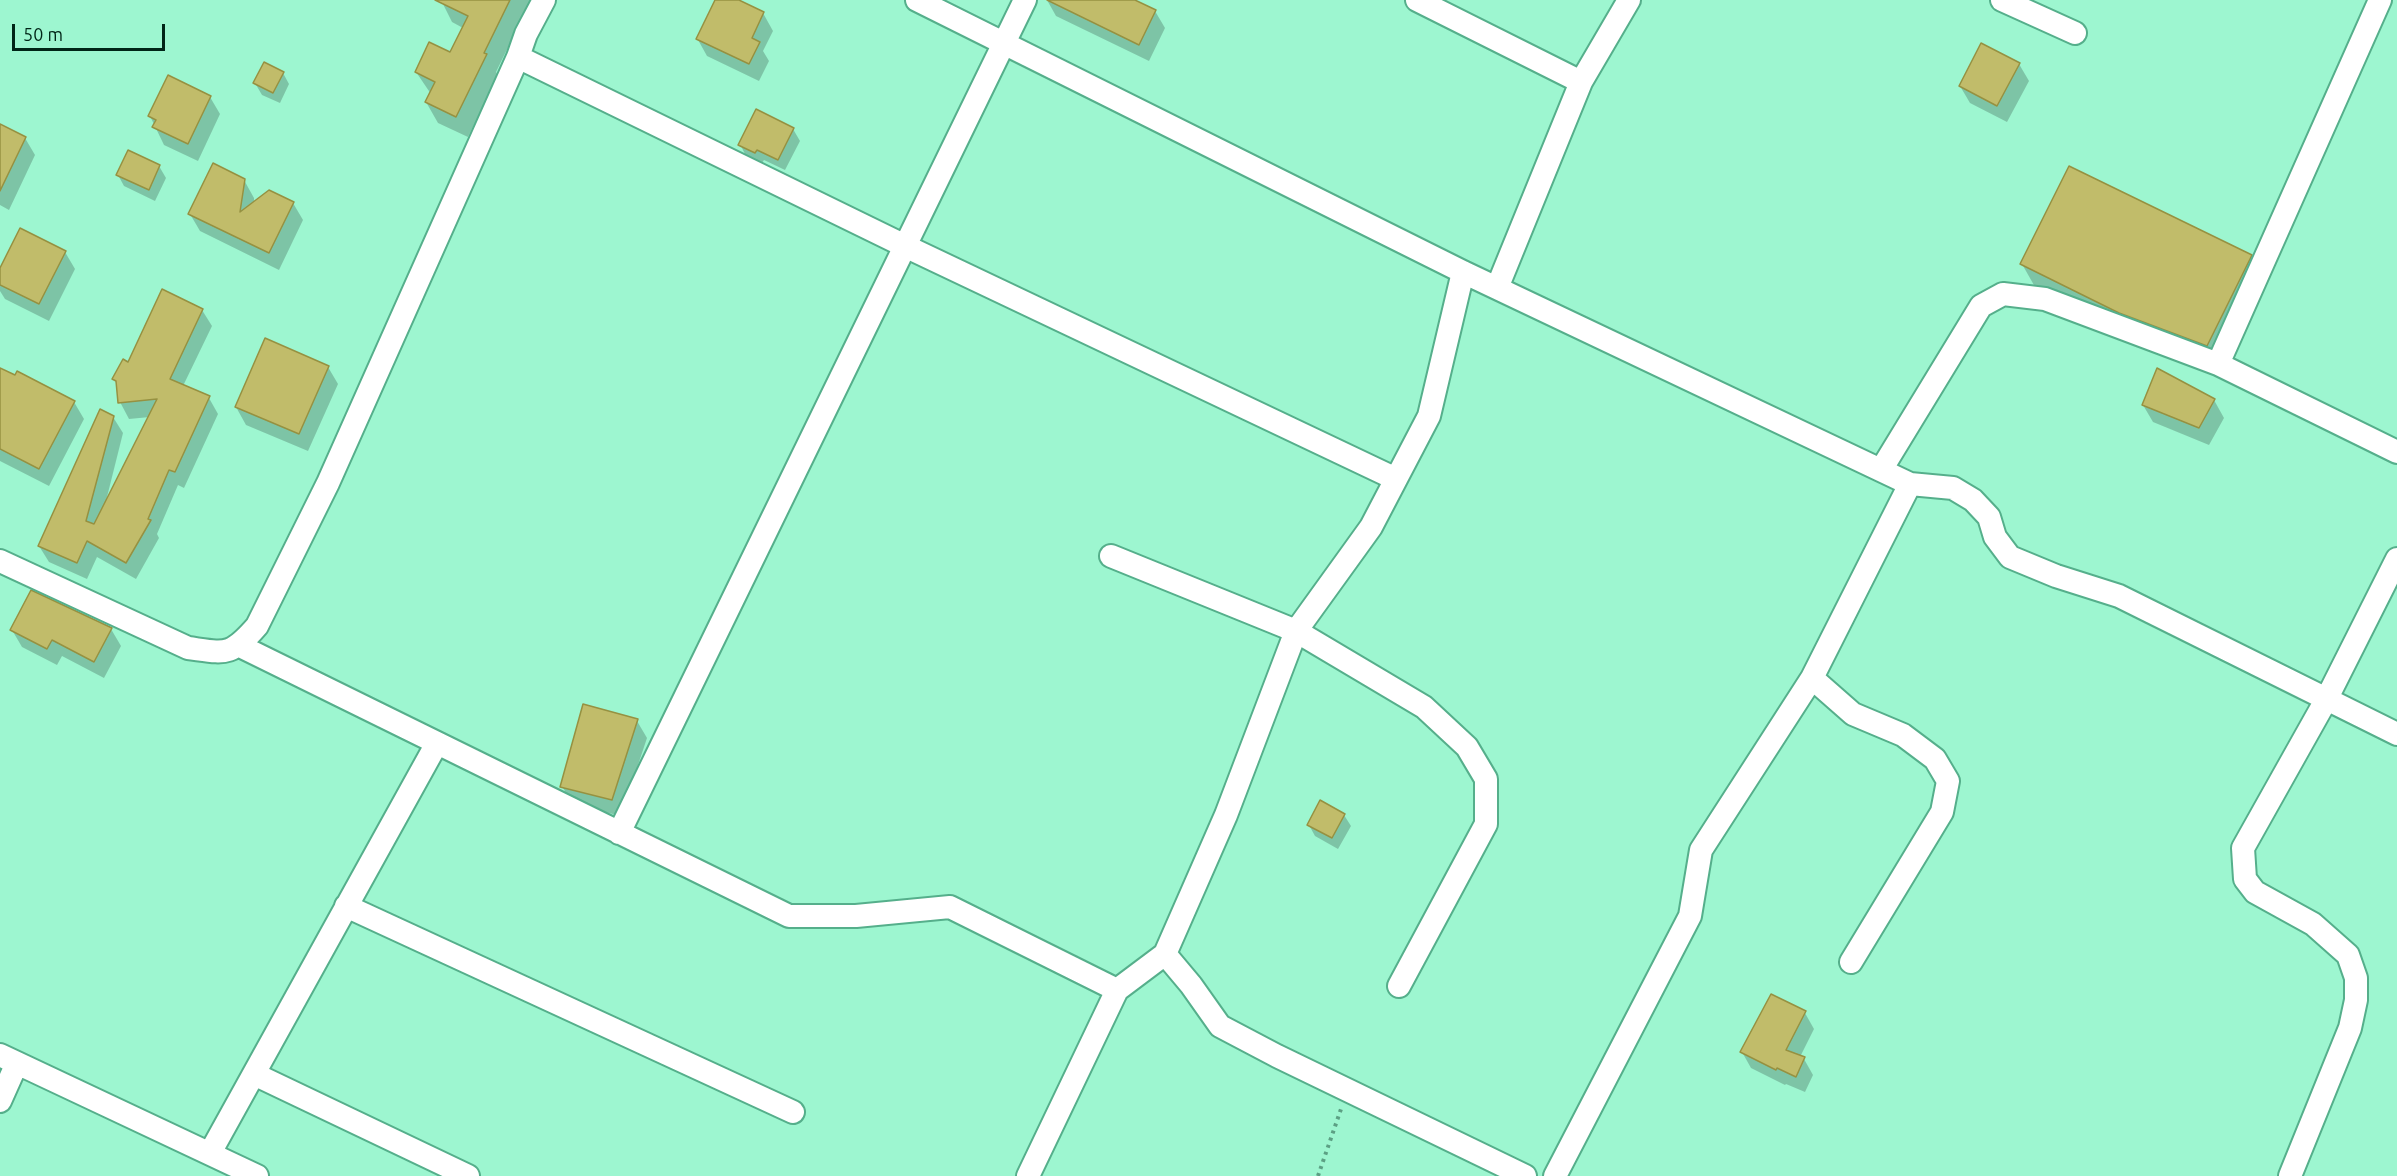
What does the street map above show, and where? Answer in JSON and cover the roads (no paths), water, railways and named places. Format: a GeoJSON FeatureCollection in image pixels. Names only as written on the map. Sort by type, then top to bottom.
{"type":"FeatureCollection","features":[{"type":"Feature","properties":{"kind":"street"},"geometry":{"type":"LineString","coordinates":[[2,566],[188,648],[221,652],[240,646],[257,626],[328,483],[518,57],[526,34],[544,0]]}},
{"type":"Feature","properties":{"kind":"street"},"geometry":{"type":"LineString","coordinates":[[917,0],[1463,272],[1910,484],[1953,488],[1973,500],[1989,517],[1995,537],[2010,556],[2056,576],[2119,596],[2397,734]]}},
{"type":"Feature","properties":{"kind":"street"},"geometry":{"type":"LineString","coordinates":[[619,833],[1025,0]]}},
{"type":"Feature","properties":{"kind":"street"},"geometry":{"type":"LineString","coordinates":[[1417,0],[1581,82]]}},
{"type":"Feature","properties":{"kind":"street"},"geometry":{"type":"LineString","coordinates":[[1497,288],[1581,82],[1629,0]]}},
{"type":"Feature","properties":{"kind":"street"},"geometry":{"type":"LineString","coordinates":[[2002,0],[2075,33]]}},
{"type":"Feature","properties":{"kind":"street"},"geometry":{"type":"LineString","coordinates":[[2218,364],[2379,0]]}},
{"type":"Feature","properties":{"kind":"street"},"geometry":{"type":"LineString","coordinates":[[518,57],[905,246],[1396,479]]}},
{"type":"Feature","properties":{"kind":"street"},"geometry":{"type":"LineString","coordinates":[[1028,1176],[1117,990],[1165,954],[1226,815],[1296,631],[1371,526],[1429,416],[1463,272]]}},
{"type":"Feature","properties":{"kind":"street"},"geometry":{"type":"LineString","coordinates":[[1881,470],[1981,306],[2003,294],[2045,299],[2218,364],[2397,452]]}},
{"type":"Feature","properties":{"kind":"street"},"geometry":{"type":"LineString","coordinates":[[1555,1176],[1690,916],[1701,850],[1812,678],[1910,484]]}},
{"type":"Feature","properties":{"kind":"street"},"geometry":{"type":"LineString","coordinates":[[1111,556],[1296,631],[1424,707],[1467,747],[1486,779],[1486,824],[1399,986]]}},
{"type":"Feature","properties":{"kind":"street"},"geometry":{"type":"LineString","coordinates":[[2290,1176],[2350,1028],[2356,1000],[2356,978],[2348,955],[2313,924],[2254,892],[2245,879],[2243,848],[2326,700],[2397,559]]}},
{"type":"Feature","properties":{"kind":"street"},"geometry":{"type":"LineString","coordinates":[[240,646],[789,916],[856,915],[950,907],[1117,990]]}},
{"type":"Feature","properties":{"kind":"street"},"geometry":{"type":"LineString","coordinates":[[1812,678],[1853,714],[1903,735],[1935,759],[1948,781],[1942,812],[1851,962]]}},
{"type":"Feature","properties":{"kind":"street"},"geometry":{"type":"LineString","coordinates":[[214,1162],[254,1074],[437,743]]}},
{"type":"Feature","properties":{"kind":"street"},"geometry":{"type":"LineString","coordinates":[[346,906],[794,1112]]}},
{"type":"Feature","properties":{"kind":"street"},"geometry":{"type":"LineString","coordinates":[[1165,954],[1191,985],[1220,1026],[1525,1176]]}},
{"type":"Feature","properties":{"kind":"street"},"geometry":{"type":"LineString","coordinates":[[0,1101],[9,1059],[214,1162],[257,1176]]}},
{"type":"Feature","properties":{"kind":"street"},"geometry":{"type":"LineString","coordinates":[[254,1074],[468,1176]]}}]}
